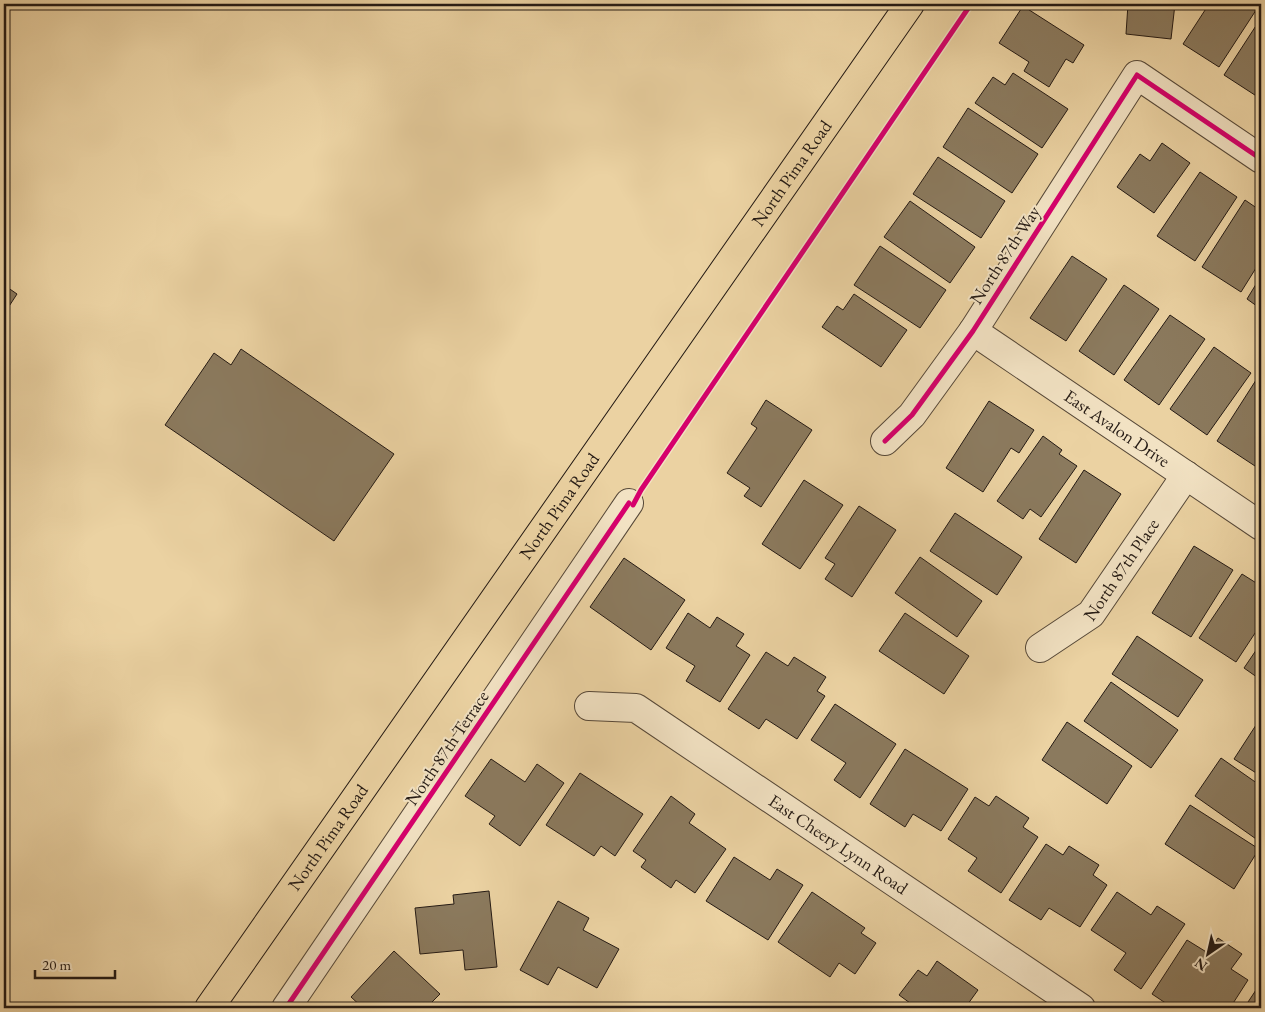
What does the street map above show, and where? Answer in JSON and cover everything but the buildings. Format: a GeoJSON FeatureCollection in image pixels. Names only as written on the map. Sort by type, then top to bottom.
{"type":"FeatureCollection","features":[{"type":"Feature","properties":{"kind":"main road","name":"North Pima Road"},"geometry":{"type":"LineString","coordinates":[[209,1008],[910,4]]}},
{"type":"Feature","properties":{"kind":"street","name":"North 87th Way"},"geometry":{"type":"LineString","coordinates":[[885,441],[912,415],[973,331],[1138,75],[1261,159]]}},
{"type":"Feature","properties":{"kind":"street","name":"East Avalon Drive"},"geometry":{"type":"LineString","coordinates":[[973,331],[1261,526]]}},
{"type":"Feature","properties":{"kind":"street","name":"North 87th Place"},"geometry":{"type":"LineString","coordinates":[[1040,648],[1090,614],[1186,475]]}},
{"type":"Feature","properties":{"kind":"street","name":"North 87th Terrace"},"geometry":{"type":"LineString","coordinates":[[286,1008],[629,503]]}},
{"type":"Feature","properties":{"kind":"street","name":"East Cheery Lynn Road"},"geometry":{"type":"LineString","coordinates":[[589,706],[636,708],[1052,1000],[1081,1008]]}},
{"type":"Feature","properties":{"kind":"cycle path"},"geometry":{"type":"LineString","coordinates":[[633,505],[641,490],[971,4]]}},
{"type":"Feature","properties":{"kind":"cycle path"},"geometry":{"type":"LineString","coordinates":[[885,441],[912,415],[973,331],[1137,75],[1261,159]]}},
{"type":"Feature","properties":{"kind":"cycle path"},"geometry":{"type":"LineString","coordinates":[[286,1008],[629,503]]}}]}
